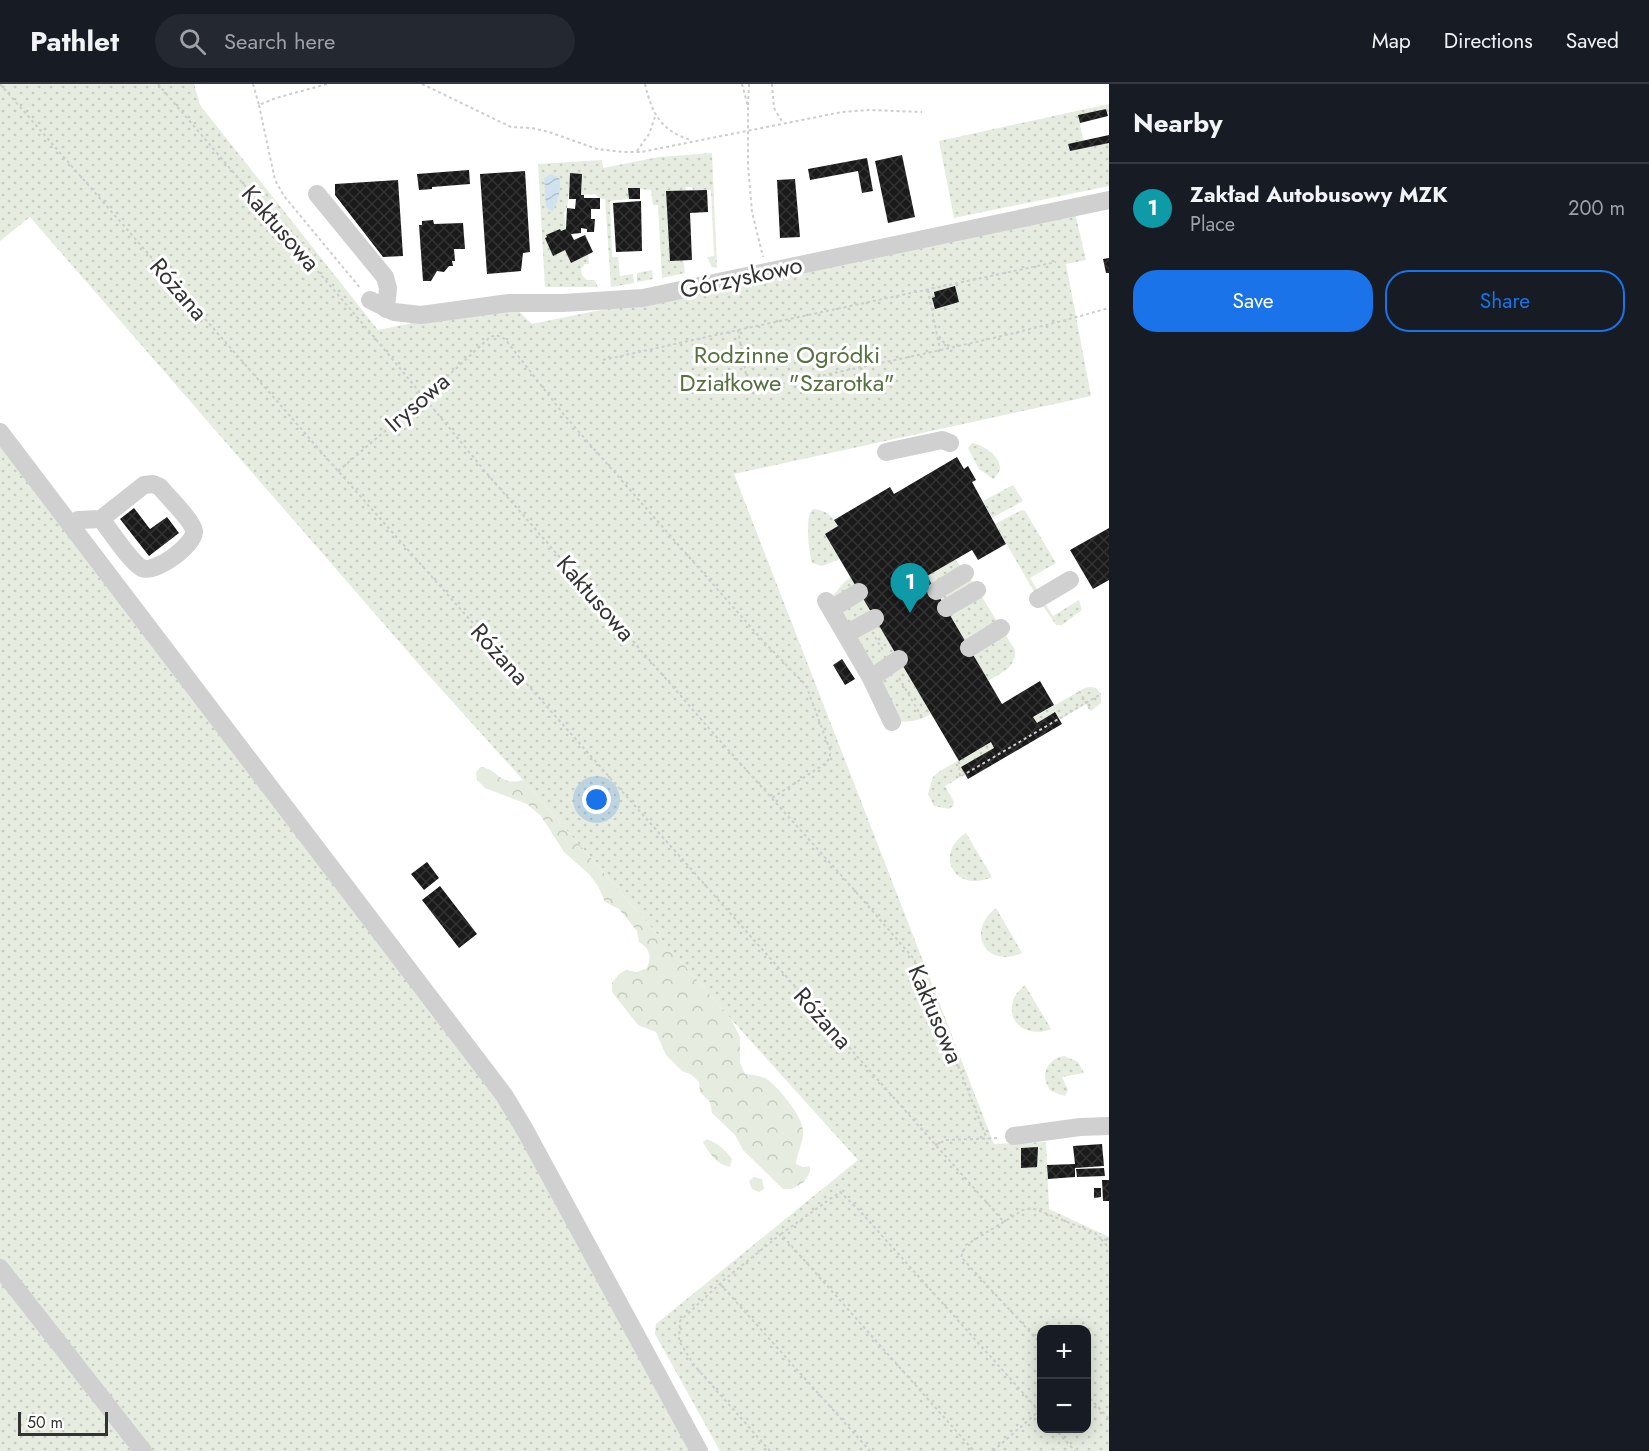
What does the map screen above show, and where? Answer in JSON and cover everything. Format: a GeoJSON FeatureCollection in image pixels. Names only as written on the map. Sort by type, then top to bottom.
{"type":"FeatureCollection","features":[{"type":"Feature","properties":{"kind":"street"},"geometry":{"type":"LineString","coordinates":[[317,194],[385,277],[388,288],[378,304]]}},
{"type":"Feature","properties":{"kind":"street","name":"Górzyskowo"},"geometry":{"type":"LineString","coordinates":[[378,304],[403,314],[421,315],[509,303],[563,303],[643,298],[1109,200]]}},
{"type":"Feature","properties":{"kind":"street"},"geometry":{"type":"LineString","coordinates":[[0,432],[504,1095],[699,1451]]}},
{"type":"Feature","properties":{"kind":"street"},"geometry":{"type":"LineString","coordinates":[[886,452],[942,440],[950,443]]}},
{"type":"Feature","properties":{"kind":"street"},"geometry":{"type":"LineString","coordinates":[[71,525],[78,520],[101,519],[144,485],[153,484],[160,487],[192,525],[193,535],[190,543],[157,568],[144,569],[135,563],[101,519]]}},
{"type":"Feature","properties":{"kind":"street"},"geometry":{"type":"LineString","coordinates":[[936,591],[965,573]]}},
{"type":"Feature","properties":{"kind":"street"},"geometry":{"type":"LineString","coordinates":[[1038,599],[1070,580]]}},
{"type":"Feature","properties":{"kind":"street"},"geometry":{"type":"LineString","coordinates":[[946,608],[977,590]]}},
{"type":"Feature","properties":{"kind":"street"},"geometry":{"type":"LineString","coordinates":[[859,592],[829,605],[871,678],[892,722]]}},
{"type":"Feature","properties":{"kind":"street"},"geometry":{"type":"LineString","coordinates":[[846,634],[875,618]]}},
{"type":"Feature","properties":{"kind":"street"},"geometry":{"type":"LineString","coordinates":[[969,648],[1001,628]]}},
{"type":"Feature","properties":{"kind":"street"},"geometry":{"type":"LineString","coordinates":[[871,678],[899,659]]}},
{"type":"Feature","properties":{"kind":"street"},"geometry":{"type":"LineString","coordinates":[[1014,1136],[1080,1127],[1109,1126]]}},
{"type":"Feature","properties":{"kind":"street"},"geometry":{"type":"LineString","coordinates":[[0,1268],[143,1451]]}},
{"type":"Feature","properties":{"kind":"path","name":"Różana"},"geometry":{"type":"LineString","coordinates":[[0,84],[338,471],[1004,1222]]}},
{"type":"Feature","properties":{"kind":"path","name":"Kaktusowa"},"geometry":{"type":"LineString","coordinates":[[158,84],[489,476],[914,959],[987,1139],[947,1140],[935,1145]]}},
{"type":"Feature","properties":{"kind":"path"},"geometry":{"type":"LineString","coordinates":[[253,84],[277,184],[284,196],[378,304]]}},
{"type":"Feature","properties":{"kind":"path"},"geometry":{"type":"LineString","coordinates":[[259,105],[327,84]]}},
{"type":"Feature","properties":{"kind":"path"},"geometry":{"type":"LineString","coordinates":[[422,84],[511,127],[549,132],[597,149],[635,152],[842,112],[869,110],[922,112]]}},
{"type":"Feature","properties":{"kind":"path"},"geometry":{"type":"LineString","coordinates":[[645,84],[656,117],[676,135],[694,140]]}},
{"type":"Feature","properties":{"kind":"path"},"geometry":{"type":"LineString","coordinates":[[742,84],[748,107]]}},
{"type":"Feature","properties":{"kind":"path"},"geometry":{"type":"LineString","coordinates":[[749,84],[747,130],[752,212],[768,271]]}},
{"type":"Feature","properties":{"kind":"path"},"geometry":{"type":"LineString","coordinates":[[772,84],[774,108],[783,123]]}},
{"type":"Feature","properties":{"kind":"path"},"geometry":{"type":"LineString","coordinates":[[635,152],[641,148],[650,134],[656,117]]}},
{"type":"Feature","properties":{"kind":"path"},"geometry":{"type":"LineString","coordinates":[[603,360],[1056,262]]}},
{"type":"Feature","properties":{"kind":"path"},"geometry":{"type":"LineString","coordinates":[[928,290],[940,350]]}},
{"type":"Feature","properties":{"kind":"path"},"geometry":{"type":"LineString","coordinates":[[738,330],[749,391],[1053,324],[1109,308]]}},
{"type":"Feature","properties":{"kind":"path"},"geometry":{"type":"LineString","coordinates":[[937,333],[945,344],[952,347]]}},
{"type":"Feature","properties":{"kind":"path","name":"Irysowa"},"geometry":{"type":"LineString","coordinates":[[338,471],[424,398],[490,337],[496,335],[505,339],[565,416],[807,688],[830,750],[830,757],[826,763],[772,798]]}},
{"type":"Feature","properties":{"kind":"path"},"geometry":{"type":"LineString","coordinates":[[1079,691],[1090,711]]}},
{"type":"Feature","properties":{"kind":"path"},"geometry":{"type":"LineString","coordinates":[[959,761],[960,777],[1101,694]]}},
{"type":"Feature","properties":{"kind":"path"},"geometry":{"type":"LineString","coordinates":[[770,1451],[694,1365],[679,1341],[680,1321],[720,1284],[781,1234],[840,1192],[859,1210],[1037,1410]]}},
{"type":"Feature","properties":{"kind":"path"},"geometry":{"type":"LineString","coordinates":[[1037,1341],[961,1257],[966,1245],[1023,1210],[1032,1208],[1095,1233],[1109,1248]]}},
{"type":"Feature","properties":{"kind":"path"},"geometry":{"type":"LineString","coordinates":[[781,1234],[974,1451]]}},
{"type":"Feature","properties":{"kind":"path"},"geometry":{"type":"LineString","coordinates":[[1100,1238],[1109,1241]]}},
{"type":"Feature","properties":{"kind":"path"},"geometry":{"type":"LineString","coordinates":[[720,1284],[870,1451]]}},
{"type":"Feature","properties":{"kind":"path"},"geometry":{"type":"LineString","coordinates":[[1091,1399],[1109,1419]]}},
{"type":"Feature","properties":{"kind":"path"},"geometry":{"type":"LineString","coordinates":[[993,1451],[1037,1415]]}},
{"type":"Feature","properties":{"kind":"path"},"geometry":{"type":"LineString","coordinates":[[1059,1433],[1075,1451]]}},
{"type":"Feature","properties":{"kind":"green space","name":"Rodzinne Ogródki Działkowe \"Szarotka\""},"geometry":{"type":"Polygon","coordinates":[[[0,84],[194,84],[200,105],[378,330],[476,310],[514,307],[532,324],[1075,213],[1086,260],[1066,264],[1091,396],[734,474],[994,1144],[1046,1142],[1049,1209],[1109,1237],[1109,1451],[720,1451],[655,1334],[656,1324],[858,1160],[423,669],[30,217],[0,241],[0,84]]]}},
{"type":"Feature","properties":{"kind":"green space"},"geometry":{"type":"Polygon","coordinates":[[[1109,104],[1109,116],[1106,109],[1078,115],[1085,140],[1068,144],[1070,151],[1109,143],[1109,186],[954,218],[939,141],[1109,104]]]}},
{"type":"Feature","properties":{"kind":"green space"},"geometry":{"type":"Polygon","coordinates":[[[712,153],[717,268],[712,267],[707,257],[714,256],[711,190],[693,190],[692,187],[686,187],[686,191],[667,192],[670,260],[683,260],[685,273],[662,278],[658,205],[653,205],[651,190],[629,188],[629,199],[610,201],[612,257],[618,257],[620,276],[633,274],[634,283],[611,287],[605,199],[595,194],[581,195],[582,174],[571,173],[567,208],[564,213],[566,229],[546,235],[545,238],[553,255],[565,250],[571,263],[588,254],[589,264],[585,264],[581,269],[582,275],[587,280],[594,280],[598,287],[545,287],[538,164],[602,160],[603,168],[659,157],[712,153]]]}},
{"type":"Feature","properties":{"kind":"green space"},"geometry":{"type":"Polygon","coordinates":[[[652,270],[653,279],[637,282],[637,273],[652,270]]]}},
{"type":"Feature","properties":{"kind":"green space"},"geometry":{"type":"Polygon","coordinates":[[[0,441],[509,1115],[691,1451],[0,1451],[0,441]]]}},
{"type":"Feature","properties":{"kind":"green space"},"geometry":{"type":"Polygon","coordinates":[[[972,443],[990,452],[999,462],[998,473],[993,479],[979,469],[968,448],[972,443]]]}},
{"type":"Feature","properties":{"kind":"green space"},"geometry":{"type":"Polygon","coordinates":[[[1013,485],[1023,501],[992,518],[983,501],[1013,485]]]}},
{"type":"Feature","properties":{"kind":"green space"},"geometry":{"type":"Polygon","coordinates":[[[813,509],[829,515],[834,520],[839,534],[840,559],[822,566],[812,563],[810,551],[808,526],[813,509]]]}},
{"type":"Feature","properties":{"kind":"green space"},"geometry":{"type":"Polygon","coordinates":[[[1022,510],[1025,511],[1056,563],[1030,578],[1039,593],[1036,595],[995,524],[1022,510]]]}},
{"type":"Feature","properties":{"kind":"green space"},"geometry":{"type":"Polygon","coordinates":[[[955,559],[972,581],[1015,650],[1011,665],[988,681],[927,576],[955,559]]]}},
{"type":"Feature","properties":{"kind":"green space"},"geometry":{"type":"Polygon","coordinates":[[[851,577],[931,714],[916,720],[892,722],[826,601],[851,577]]]}},
{"type":"Feature","properties":{"kind":"green space"},"geometry":{"type":"Polygon","coordinates":[[[1043,600],[1053,616],[1079,600],[1082,610],[1062,625],[1056,625],[1041,603],[1043,600]]]}},
{"type":"Feature","properties":{"kind":"green space"},"geometry":{"type":"Polygon","coordinates":[[[1090,687],[1096,688],[1101,694],[1101,703],[1091,711],[1086,704],[945,786],[954,802],[953,806],[949,809],[934,806],[928,794],[933,777],[940,771],[1090,687]]]}},
{"type":"Feature","properties":{"kind":"green space"},"geometry":{"type":"Polygon","coordinates":[[[480,767],[491,770],[509,781],[523,780],[731,1019],[740,1037],[740,1063],[745,1074],[768,1080],[784,1096],[799,1118],[803,1135],[796,1164],[803,1167],[810,1166],[810,1172],[804,1182],[792,1189],[783,1189],[743,1150],[735,1135],[712,1113],[710,1102],[700,1092],[699,1082],[692,1075],[682,1071],[666,1055],[656,1032],[638,1025],[612,992],[612,983],[619,974],[626,970],[637,972],[647,968],[649,953],[646,947],[639,942],[637,931],[619,909],[605,902],[590,875],[564,852],[541,816],[527,804],[485,788],[477,780],[476,773],[480,767]]]}},
{"type":"Feature","properties":{"kind":"green space"},"geometry":{"type":"Polygon","coordinates":[[[966,833],[992,877],[979,881],[968,880],[959,876],[953,869],[950,861],[951,851],[956,842],[966,833]]]}},
{"type":"Feature","properties":{"kind":"green space"},"geometry":{"type":"Polygon","coordinates":[[[996,908],[1022,953],[1009,957],[998,956],[984,946],[981,937],[982,927],[987,917],[996,908]]]}},
{"type":"Feature","properties":{"kind":"green space"},"geometry":{"type":"Polygon","coordinates":[[[1025,985],[1051,1029],[1036,1032],[1028,1030],[1017,1023],[1013,1017],[1013,1001],[1025,985]]]}},
{"type":"Feature","properties":{"kind":"green space"},"geometry":{"type":"Polygon","coordinates":[[[1064,1056],[1078,1062],[1084,1073],[1062,1077],[1068,1090],[1065,1096],[1051,1091],[1045,1080],[1046,1069],[1049,1065],[1064,1056]]]}},
{"type":"Feature","properties":{"kind":"green space"},"geometry":{"type":"Polygon","coordinates":[[[707,1139],[721,1147],[730,1156],[732,1159],[730,1167],[721,1164],[711,1154],[703,1142],[707,1139]]]}},
{"type":"Feature","properties":{"kind":"green space"},"geometry":{"type":"Polygon","coordinates":[[[754,1177],[762,1179],[764,1189],[759,1192],[752,1189],[749,1181],[754,1177]]]}},
{"type":"Feature","properties":{"kind":"water"},"geometry":{"type":"Polygon","coordinates":[[[551,174],[559,178],[560,186],[558,200],[552,211],[546,207],[544,178],[551,174]]]}},
{"type":"Feature","properties":{"kind":"building"},"geometry":{"type":"Polygon","coordinates":[[[1106,109],[1108,116],[1080,123],[1078,115],[1106,109]]]}},
{"type":"Feature","properties":{"kind":"building"},"geometry":{"type":"Polygon","coordinates":[[[1109,135],[1109,143],[1070,151],[1068,144],[1109,135]]]}},
{"type":"Feature","properties":{"kind":"building"},"geometry":{"type":"Polygon","coordinates":[[[902,155],[915,217],[888,223],[875,161],[902,155]]]}},
{"type":"Feature","properties":{"kind":"building"},"geometry":{"type":"Polygon","coordinates":[[[867,158],[873,191],[862,193],[858,171],[810,180],[808,169],[867,158]]]}},
{"type":"Feature","properties":{"kind":"building"},"geometry":{"type":"Polygon","coordinates":[[[469,170],[470,184],[419,190],[417,174],[469,170]]]}},
{"type":"Feature","properties":{"kind":"building"},"geometry":{"type":"Polygon","coordinates":[[[525,171],[530,252],[523,253],[521,271],[487,274],[480,174],[525,171]]]}},
{"type":"Feature","properties":{"kind":"building"},"geometry":{"type":"Polygon","coordinates":[[[570,173],[582,174],[581,195],[584,195],[584,198],[600,198],[600,209],[591,209],[591,219],[595,219],[594,232],[587,232],[587,229],[581,228],[581,233],[571,234],[574,240],[585,235],[593,252],[571,263],[565,250],[553,256],[545,238],[546,235],[560,229],[561,231],[566,229],[567,208],[575,209],[576,199],[569,199],[570,173]]]}},
{"type":"Feature","properties":{"kind":"building"},"geometry":{"type":"Polygon","coordinates":[[[795,179],[800,237],[780,238],[777,180],[795,179]]]}},
{"type":"Feature","properties":{"kind":"building"},"geometry":{"type":"Polygon","coordinates":[[[398,180],[403,256],[383,257],[335,195],[335,184],[398,180]]]}},
{"type":"Feature","properties":{"kind":"building"},"geometry":{"type":"Polygon","coordinates":[[[628,188],[640,188],[640,199],[629,199],[628,188]]]}},
{"type":"Feature","properties":{"kind":"building"},"geometry":{"type":"Polygon","coordinates":[[[707,190],[708,212],[690,213],[692,260],[670,261],[666,191],[707,190]]]}},
{"type":"Feature","properties":{"kind":"building"},"geometry":{"type":"Polygon","coordinates":[[[641,201],[642,251],[616,252],[613,203],[641,201]]]}},
{"type":"Feature","properties":{"kind":"building"},"geometry":{"type":"Polygon","coordinates":[[[433,220],[434,224],[463,223],[465,249],[454,249],[453,266],[449,266],[444,272],[437,271],[431,281],[423,281],[419,225],[422,225],[422,221],[433,220]]]}},
{"type":"Feature","properties":{"kind":"building"},"geometry":{"type":"Polygon","coordinates":[[[1109,258],[1109,273],[1106,273],[1103,259],[1109,258]]]}},
{"type":"Feature","properties":{"kind":"building"},"geometry":{"type":"Polygon","coordinates":[[[955,286],[959,302],[935,309],[932,298],[935,297],[934,292],[955,286]]]}},
{"type":"Feature","properties":{"kind":"building"},"geometry":{"type":"Polygon","coordinates":[[[957,457],[964,469],[968,466],[976,480],[972,482],[1006,544],[978,560],[972,550],[927,576],[1002,704],[1040,681],[1054,705],[1033,717],[1037,723],[1055,712],[1062,724],[968,779],[961,767],[994,748],[991,742],[959,761],[825,534],[838,526],[834,520],[890,487],[894,494],[957,457]]]}},
{"type":"Feature","properties":{"kind":"building"},"geometry":{"type":"Polygon","coordinates":[[[134,508],[150,529],[167,517],[179,533],[149,556],[120,519],[134,508]]]}},
{"type":"Feature","properties":{"kind":"building"},"geometry":{"type":"Polygon","coordinates":[[[1109,528],[1109,580],[1093,589],[1070,550],[1109,528]]]}},
{"type":"Feature","properties":{"kind":"building"},"geometry":{"type":"Polygon","coordinates":[[[842,659],[855,679],[845,685],[833,665],[842,659]]]}},
{"type":"Feature","properties":{"kind":"building"},"geometry":{"type":"Polygon","coordinates":[[[427,862],[439,878],[424,890],[411,874],[427,862]]]}},
{"type":"Feature","properties":{"kind":"building"},"geometry":{"type":"Polygon","coordinates":[[[440,886],[477,934],[459,948],[422,900],[440,886]]]}},
{"type":"Feature","properties":{"kind":"building"},"geometry":{"type":"Polygon","coordinates":[[[1102,1144],[1104,1166],[1075,1168],[1075,1177],[1048,1179],[1047,1165],[1075,1164],[1073,1146],[1102,1144]]]}},
{"type":"Feature","properties":{"kind":"building"},"geometry":{"type":"Polygon","coordinates":[[[1038,1147],[1037,1167],[1021,1168],[1021,1148],[1038,1147]]]}},
{"type":"Feature","properties":{"kind":"building"},"geometry":{"type":"Polygon","coordinates":[[[1104,1168],[1105,1176],[1077,1177],[1076,1169],[1104,1168]]]}},
{"type":"Feature","properties":{"kind":"building"},"geometry":{"type":"Polygon","coordinates":[[[1102,1180],[1109,1180],[1109,1201],[1103,1201],[1102,1180]]]}},
{"type":"Feature","properties":{"kind":"building"},"geometry":{"type":"Polygon","coordinates":[[[1094,1188],[1101,1188],[1101,1197],[1094,1198],[1094,1188]]]}},
{"type":"Feature","properties":{"kind":"place","name":"Zakład Autobusowy MZK"},"geometry":{"type":"Point","coordinates":[910,613]}}]}
